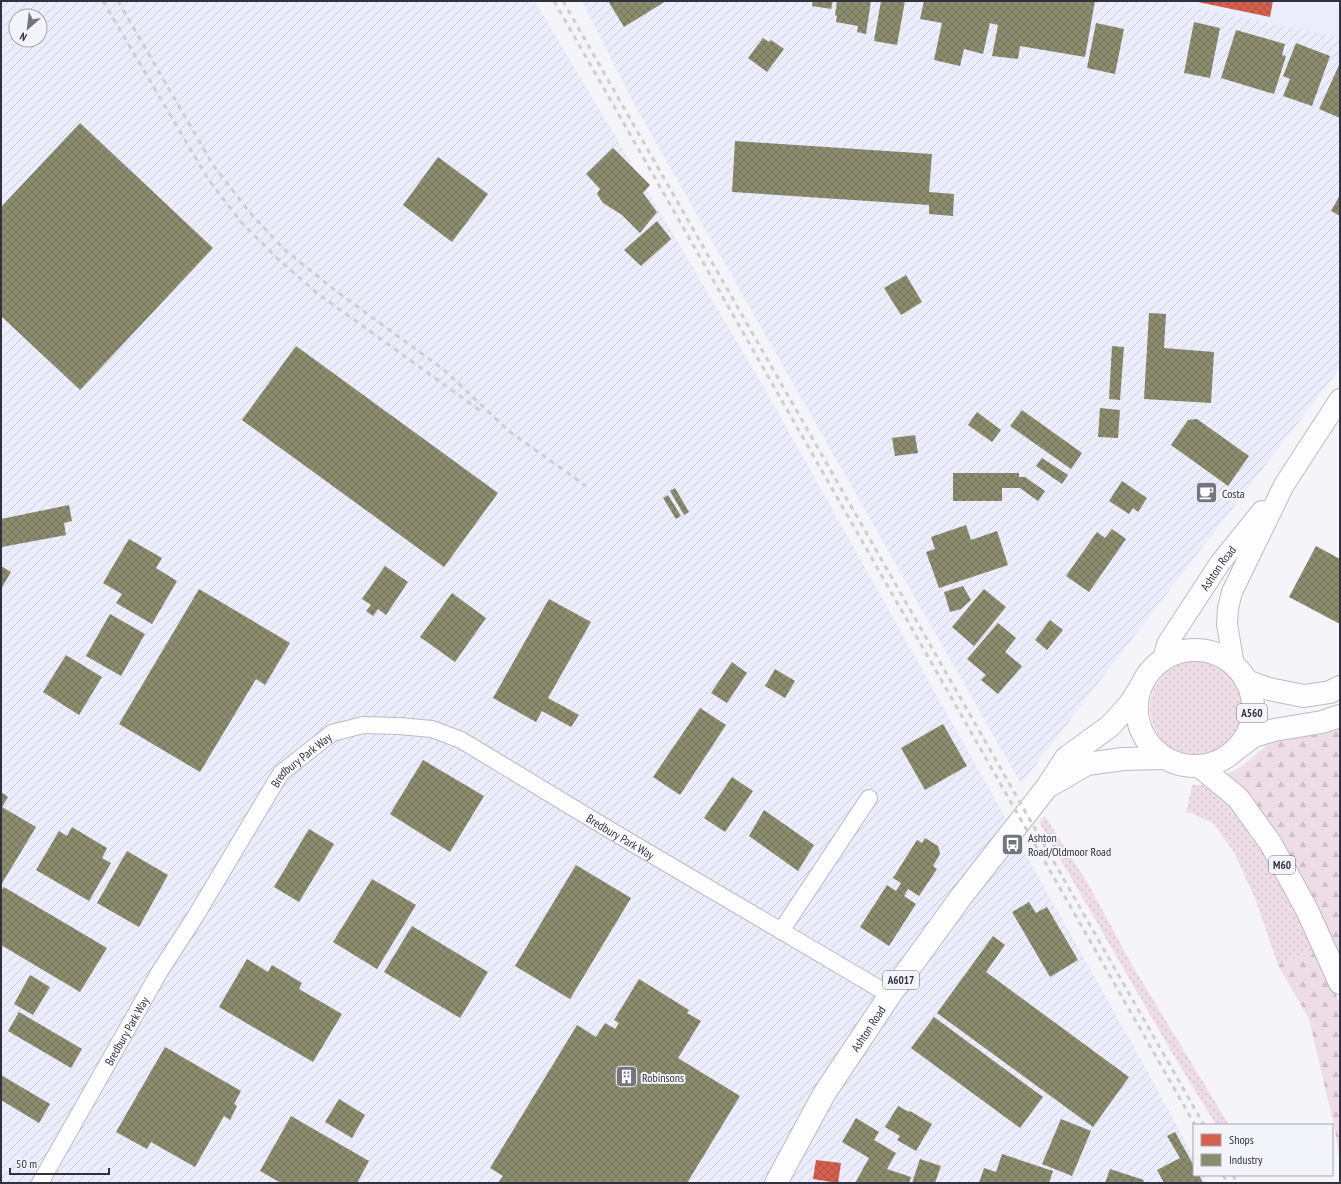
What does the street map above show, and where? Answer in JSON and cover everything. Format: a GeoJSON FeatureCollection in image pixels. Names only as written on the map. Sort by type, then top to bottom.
{"type":"FeatureCollection","features":[{"type":"Feature","properties":{"kind":"highway","name":"A560"},"geometry":{"type":"LineString","coordinates":[[1340,687],[1330,692],[1304,696],[1269,689],[1240,673],[1219,655],[1201,650],[1183,651],[1164,659],[1154,667],[1140,688],[1137,704],[1138,720],[1143,735],[1153,748],[1166,758],[1181,765],[1198,766],[1213,764],[1226,758],[1254,736],[1274,730],[1322,722],[1340,716]]}},
{"type":"Feature","properties":{"kind":"highway","name":"A560"},"geometry":{"type":"LineString","coordinates":[[1237,749],[1247,734],[1252,716],[1252,698],[1240,673]]}},
{"type":"Feature","properties":{"kind":"highway","name":"Ashton Road"},"geometry":{"type":"LineString","coordinates":[[776,1183],[824,1094],[890,995],[960,897],[1047,787],[1066,758],[1110,726],[1129,705],[1140,688]]}},
{"type":"Feature","properties":{"kind":"highway","name":"Ashton Road"},"geometry":{"type":"LineString","coordinates":[[1047,787],[1087,764],[1124,759],[1166,758]]}},
{"type":"Feature","properties":{"kind":"highway","name":"M60"},"geometry":{"type":"LineString","coordinates":[[1198,766],[1238,798],[1271,844],[1307,910],[1340,983]]}},
{"type":"Feature","properties":{"kind":"main road","name":"Ashton Road"},"geometry":{"type":"LineString","coordinates":[[1164,659],[1167,644],[1220,563],[1284,485],[1340,399]]}},
{"type":"Feature","properties":{"kind":"main road","name":"Ashton Road"},"geometry":{"type":"LineString","coordinates":[[1240,673],[1227,624],[1228,608],[1232,592],[1284,485]]}},
{"type":"Feature","properties":{"kind":"street","name":"Bredbury Park Way"},"geometry":{"type":"LineString","coordinates":[[40,1183],[160,971],[195,917],[281,774],[332,733],[363,725],[432,729],[461,740],[890,995]]}},
{"type":"Feature","properties":{"kind":"street"},"geometry":{"type":"LineString","coordinates":[[781,931],[868,798]]}},
{"type":"Feature","properties":{"kind":"shaded area"},"geometry":{"type":"Polygon","coordinates":[[[1,1],[535,1],[766,391],[1145,1067],[1193,1156],[1193,1176],[1204,1176],[1208,1183],[1,1183],[1,1]]]}},
{"type":"Feature","properties":{"kind":"shaded area"},"geometry":{"type":"Polygon","coordinates":[[[582,1],[1162,1],[1340,38],[1340,368],[1021,784],[634,104],[582,1]]]}},
{"type":"Feature","properties":{"kind":"shaded area"},"geometry":{"type":"Polygon","coordinates":[[[1162,1],[1340,1],[1340,38],[1162,1]]]}},
{"type":"Feature","properties":{"kind":"green space"},"geometry":{"type":"Polygon","coordinates":[[[1197,661],[1215,664],[1230,675],[1241,690],[1244,708],[1241,726],[1230,741],[1215,752],[1197,755],[1179,752],[1164,741],[1153,726],[1150,708],[1153,690],[1164,675],[1179,664],[1197,661]]]}},
{"type":"Feature","properties":{"kind":"green space"},"geometry":{"type":"Polygon","coordinates":[[[1340,728],[1340,960],[1226,774],[1241,767],[1266,746],[1278,740],[1326,732],[1340,728]]]}},
{"type":"Feature","properties":{"kind":"green space"},"geometry":{"type":"Polygon","coordinates":[[[1192,785],[1202,785],[1218,792],[1233,805],[1251,831],[1317,949],[1278,965],[1255,898],[1234,852],[1213,823],[1191,813],[1186,813],[1192,785]]]}},
{"type":"Feature","properties":{"kind":"green space"},"geometry":{"type":"Polygon","coordinates":[[[1045,816],[1087,882],[1132,965],[1228,1124],[1215,1124],[1174,1056],[1039,822],[1045,816]]]}},
{"type":"Feature","properties":{"kind":"green space"},"geometry":{"type":"Polygon","coordinates":[[[1317,949],[1340,1004],[1340,1163],[1335,1130],[1309,1019],[1278,965],[1317,949]]]}},
{"type":"Feature","properties":{"kind":"building: Shops"},"geometry":{"type":"Polygon","coordinates":[[[1193,1],[1273,1],[1270,17],[1193,1]]]}},
{"type":"Feature","properties":{"kind":"building: Shops"},"geometry":{"type":"Polygon","coordinates":[[[816,1160],[841,1163],[838,1183],[813,1179],[816,1160]]]}},
{"type":"Feature","properties":{"kind":"building: Industry"},"geometry":{"type":"Polygon","coordinates":[[[608,1],[666,1],[624,27],[608,1]]]}},
{"type":"Feature","properties":{"kind":"building: Industry"},"geometry":{"type":"Polygon","coordinates":[[[813,1],[833,1],[831,9],[812,6],[813,1]]]}},
{"type":"Feature","properties":{"kind":"building: Industry"},"geometry":{"type":"Polygon","coordinates":[[[837,1],[871,1],[866,34],[857,32],[858,26],[836,22],[837,16],[835,15],[837,1]]]}},
{"type":"Feature","properties":{"kind":"building: Industry"},"geometry":{"type":"Polygon","coordinates":[[[881,1],[905,1],[897,45],[874,41],[881,1]]]}},
{"type":"Feature","properties":{"kind":"building: Industry"},"geometry":{"type":"Polygon","coordinates":[[[924,1],[1095,1],[1085,57],[1020,46],[1018,59],[992,56],[998,25],[990,23],[983,54],[964,49],[960,66],[934,60],[942,23],[920,19],[924,1]]]}},
{"type":"Feature","properties":{"kind":"building: Industry"},"geometry":{"type":"Polygon","coordinates":[[[1194,22],[1220,28],[1210,78],[1184,73],[1194,22]]]}},
{"type":"Feature","properties":{"kind":"building: Industry"},"geometry":{"type":"Polygon","coordinates":[[[1096,23],[1124,29],[1115,74],[1087,68],[1096,23]]]}},
{"type":"Feature","properties":{"kind":"building: Industry"},"geometry":{"type":"Polygon","coordinates":[[[1236,30],[1285,44],[1282,55],[1286,56],[1274,94],[1221,78],[1236,30]]]}},
{"type":"Feature","properties":{"kind":"building: Industry"},"geometry":{"type":"Polygon","coordinates":[[[763,38],[769,42],[771,40],[784,49],[767,72],[748,58],[763,38]]]}},
{"type":"Feature","properties":{"kind":"building: Industry"},"geometry":{"type":"Polygon","coordinates":[[[1296,43],[1330,56],[1312,106],[1283,96],[1290,79],[1283,76],[1296,43]]]}},
{"type":"Feature","properties":{"kind":"building: Industry"},"geometry":{"type":"Polygon","coordinates":[[[1340,63],[1340,118],[1319,109],[1340,63]]]}},
{"type":"Feature","properties":{"kind":"building: Industry"},"geometry":{"type":"Polygon","coordinates":[[[80,123],[213,248],[80,390],[1,316],[1,207],[80,123]]]}},
{"type":"Feature","properties":{"kind":"building: Industry"},"geometry":{"type":"Polygon","coordinates":[[[735,141],[932,154],[929,192],[954,194],[953,216],[929,214],[929,205],[732,192],[735,141]]]}},
{"type":"Feature","properties":{"kind":"building: Industry"},"geometry":{"type":"Polygon","coordinates":[[[613,148],[650,185],[643,193],[657,212],[640,233],[622,215],[603,203],[597,194],[600,189],[586,174],[613,148]]]}},
{"type":"Feature","properties":{"kind":"building: Industry"},"geometry":{"type":"Polygon","coordinates":[[[438,157],[488,194],[452,242],[403,205],[438,157]]]}},
{"type":"Feature","properties":{"kind":"building: Industry"},"geometry":{"type":"Polygon","coordinates":[[[1340,195],[1340,216],[1331,211],[1340,195]]]}},
{"type":"Feature","properties":{"kind":"building: Industry"},"geometry":{"type":"Polygon","coordinates":[[[657,221],[671,239],[641,266],[624,250],[657,221]]]}},
{"type":"Feature","properties":{"kind":"building: Industry"},"geometry":{"type":"Polygon","coordinates":[[[906,275],[922,302],[901,315],[884,288],[906,275]]]}},
{"type":"Feature","properties":{"kind":"building: Industry"},"geometry":{"type":"Polygon","coordinates":[[[1149,313],[1166,314],[1164,348],[1214,352],[1211,403],[1144,399],[1149,313]]]}},
{"type":"Feature","properties":{"kind":"building: Industry"},"geometry":{"type":"Polygon","coordinates":[[[296,346],[498,493],[444,567],[242,420],[296,346]]]}},
{"type":"Feature","properties":{"kind":"building: Industry"},"geometry":{"type":"Polygon","coordinates":[[[1112,346],[1124,347],[1120,400],[1109,399],[1112,346]]]}},
{"type":"Feature","properties":{"kind":"building: Industry"},"geometry":{"type":"Polygon","coordinates":[[[1100,408],[1120,410],[1118,438],[1098,437],[1100,408]]]}},
{"type":"Feature","properties":{"kind":"building: Industry"},"geometry":{"type":"Polygon","coordinates":[[[1022,410],[1082,453],[1071,469],[1010,426],[1022,410]]]}},
{"type":"Feature","properties":{"kind":"building: Industry"},"geometry":{"type":"Polygon","coordinates":[[[977,412],[1001,430],[992,442],[968,425],[977,412]]]}},
{"type":"Feature","properties":{"kind":"building: Industry"},"geometry":{"type":"Polygon","coordinates":[[[1197,419],[1249,456],[1228,486],[1171,445],[1188,420],[1197,419]]]}},
{"type":"Feature","properties":{"kind":"building: Industry"},"geometry":{"type":"Polygon","coordinates":[[[915,435],[918,453],[895,456],[892,438],[915,435]]]}},
{"type":"Feature","properties":{"kind":"building: Industry"},"geometry":{"type":"Polygon","coordinates":[[[1042,458],[1068,475],[1062,484],[1036,466],[1042,458]]]}},
{"type":"Feature","properties":{"kind":"building: Industry"},"geometry":{"type":"Polygon","coordinates":[[[953,473],[1019,473],[1019,477],[1025,477],[1045,491],[1038,501],[1020,488],[1002,488],[1002,501],[953,501],[953,473]]]}},
{"type":"Feature","properties":{"kind":"building: Industry"},"geometry":{"type":"Polygon","coordinates":[[[1122,481],[1147,498],[1138,512],[1133,508],[1129,514],[1109,501],[1122,481]]]}},
{"type":"Feature","properties":{"kind":"building: Industry"},"geometry":{"type":"Polygon","coordinates":[[[675,488],[689,512],[684,515],[670,491],[675,488]]]}},
{"type":"Feature","properties":{"kind":"building: Industry"},"geometry":{"type":"Polygon","coordinates":[[[668,495],[681,516],[676,519],[663,498],[668,495]]]}},
{"type":"Feature","properties":{"kind":"building: Industry"},"geometry":{"type":"Polygon","coordinates":[[[69,505],[72,521],[64,523],[66,535],[2,547],[1,519],[69,505]]]}},
{"type":"Feature","properties":{"kind":"building: Industry"},"geometry":{"type":"Polygon","coordinates":[[[966,525],[971,540],[997,531],[1008,565],[939,588],[926,552],[935,549],[931,537],[966,525]]]}},
{"type":"Feature","properties":{"kind":"building: Industry"},"geometry":{"type":"Polygon","coordinates":[[[1112,529],[1126,539],[1089,592],[1066,576],[1097,532],[1105,538],[1112,529]]]}},
{"type":"Feature","properties":{"kind":"building: Industry"},"geometry":{"type":"Polygon","coordinates":[[[129,539],[162,558],[156,568],[177,581],[152,624],[116,603],[122,594],[103,583],[129,539]]]}},
{"type":"Feature","properties":{"kind":"building: Industry"},"geometry":{"type":"Polygon","coordinates":[[[1316,546],[1340,559],[1340,624],[1289,597],[1316,546]]]}},
{"type":"Feature","properties":{"kind":"building: Industry"},"geometry":{"type":"Polygon","coordinates":[[[1,566],[11,572],[1,589],[1,566]]]}},
{"type":"Feature","properties":{"kind":"building: Industry"},"geometry":{"type":"Polygon","coordinates":[[[385,566],[408,582],[386,615],[378,609],[373,616],[366,611],[371,605],[362,599],[385,566]]]}},
{"type":"Feature","properties":{"kind":"building: Industry"},"geometry":{"type":"Polygon","coordinates":[[[963,586],[971,600],[961,609],[950,612],[944,592],[963,586]]]}},
{"type":"Feature","properties":{"kind":"building: Industry"},"geometry":{"type":"Polygon","coordinates":[[[199,589],[290,643],[265,685],[256,679],[200,772],[119,724],[199,589]]]}},
{"type":"Feature","properties":{"kind":"building: Industry"},"geometry":{"type":"Polygon","coordinates":[[[984,589],[1006,607],[974,646],[952,627],[984,589]]]}},
{"type":"Feature","properties":{"kind":"building: Industry"},"geometry":{"type":"Polygon","coordinates":[[[452,593],[486,618],[455,662],[420,637],[452,593]]]}},
{"type":"Feature","properties":{"kind":"building: Industry"},"geometry":{"type":"Polygon","coordinates":[[[549,599],[591,622],[548,698],[579,715],[571,727],[542,711],[536,722],[493,698],[549,599]]]}},
{"type":"Feature","properties":{"kind":"building: Industry"},"geometry":{"type":"Polygon","coordinates":[[[110,614],[145,634],[121,676],[86,656],[110,614]]]}},
{"type":"Feature","properties":{"kind":"building: Industry"},"geometry":{"type":"Polygon","coordinates":[[[1050,620],[1063,630],[1047,650],[1035,640],[1050,620]]]}},
{"type":"Feature","properties":{"kind":"building: Industry"},"geometry":{"type":"Polygon","coordinates":[[[998,623],[1016,638],[1005,652],[1022,666],[998,694],[981,680],[986,675],[967,659],[998,623]]]}},
{"type":"Feature","properties":{"kind":"building: Industry"},"geometry":{"type":"Polygon","coordinates":[[[66,655],[102,677],[79,715],[43,692],[66,655]]]}},
{"type":"Feature","properties":{"kind":"building: Industry"},"geometry":{"type":"Polygon","coordinates":[[[732,662],[747,673],[727,703],[711,693],[732,662]]]}},
{"type":"Feature","properties":{"kind":"building: Industry"},"geometry":{"type":"Polygon","coordinates":[[[775,669],[795,681],[785,698],[765,686],[775,669]]]}},
{"type":"Feature","properties":{"kind":"building: Industry"},"geometry":{"type":"Polygon","coordinates":[[[700,708],[726,725],[680,795],[653,777],[700,708]]]}},
{"type":"Feature","properties":{"kind":"building: Industry"},"geometry":{"type":"Polygon","coordinates":[[[943,724],[967,766],[925,790],[901,748],[943,724]]]}},
{"type":"Feature","properties":{"kind":"building: Industry"},"geometry":{"type":"Polygon","coordinates":[[[423,760],[484,796],[450,852],[390,814],[423,760]]]}},
{"type":"Feature","properties":{"kind":"building: Industry"},"geometry":{"type":"Polygon","coordinates":[[[732,777],[753,791],[725,832],[704,818],[732,777]]]}},
{"type":"Feature","properties":{"kind":"building: Industry"},"geometry":{"type":"Polygon","coordinates":[[[1,792],[8,797],[2,807],[36,827],[1,885],[1,792]]]}},
{"type":"Feature","properties":{"kind":"building: Industry"},"geometry":{"type":"Polygon","coordinates":[[[764,810],[814,845],[798,871],[749,836],[764,810]]]}},
{"type":"Feature","properties":{"kind":"building: Industry"},"geometry":{"type":"Polygon","coordinates":[[[72,827],[107,848],[102,858],[111,863],[89,901],[36,870],[59,831],[67,836],[72,827]]]}},
{"type":"Feature","properties":{"kind":"building: Industry"},"geometry":{"type":"Polygon","coordinates":[[[309,829],[334,844],[299,902],[274,887],[309,829]]]}},
{"type":"Feature","properties":{"kind":"building: Industry"},"geometry":{"type":"Polygon","coordinates":[[[925,838],[938,846],[940,854],[933,866],[937,869],[919,896],[908,889],[904,896],[916,904],[889,946],[860,927],[887,885],[896,891],[901,883],[893,878],[917,840],[922,843],[925,838]]]}},
{"type":"Feature","properties":{"kind":"building: Industry"},"geometry":{"type":"Polygon","coordinates":[[[127,851],[168,875],[139,927],[97,903],[127,851]]]}},
{"type":"Feature","properties":{"kind":"building: Industry"},"geometry":{"type":"Polygon","coordinates":[[[576,865],[631,898],[570,999],[515,966],[576,865]]]}},
{"type":"Feature","properties":{"kind":"building: Industry"},"geometry":{"type":"Polygon","coordinates":[[[372,879],[416,905],[377,969],[333,942],[372,879]]]}},
{"type":"Feature","properties":{"kind":"building: Industry"},"geometry":{"type":"Polygon","coordinates":[[[4,887],[107,948],[80,992],[1,945],[1,891],[4,887]]]}},
{"type":"Feature","properties":{"kind":"building: Industry"},"geometry":{"type":"Polygon","coordinates":[[[1029,902],[1036,913],[1047,907],[1078,960],[1050,977],[1012,912],[1029,902]]]}},
{"type":"Feature","properties":{"kind":"building: Industry"},"geometry":{"type":"Polygon","coordinates":[[[412,926],[488,972],[460,1018],[384,972],[412,926]]]}},
{"type":"Feature","properties":{"kind":"building: Industry"},"geometry":{"type":"Polygon","coordinates":[[[993,936],[1005,945],[986,972],[1129,1077],[1093,1127],[937,1013],[993,936]]]}},
{"type":"Feature","properties":{"kind":"building: Industry"},"geometry":{"type":"Polygon","coordinates":[[[247,959],[268,972],[272,965],[302,983],[299,989],[342,1014],[313,1062],[219,1007],[247,959]]]}},
{"type":"Feature","properties":{"kind":"building: Industry"},"geometry":{"type":"Polygon","coordinates":[[[30,975],[50,987],[33,1015],[14,1004],[30,975]]]}},
{"type":"Feature","properties":{"kind":"building: Industry","name":"Robinsons"},"geometry":{"type":"Polygon","coordinates":[[[639,979],[689,1010],[687,1013],[701,1021],[678,1058],[740,1096],[687,1183],[498,1183],[503,1176],[490,1168],[577,1025],[596,1037],[605,1023],[615,1029],[619,1023],[614,1020],[639,979]]]}},
{"type":"Feature","properties":{"kind":"building: Industry"},"geometry":{"type":"Polygon","coordinates":[[[19,1012],[82,1049],[71,1068],[8,1031],[19,1012]]]}},
{"type":"Feature","properties":{"kind":"building: Industry"},"geometry":{"type":"Polygon","coordinates":[[[934,1017],[1043,1097],[1020,1128],[911,1048],[934,1017]]]}},
{"type":"Feature","properties":{"kind":"building: Industry"},"geometry":{"type":"Polygon","coordinates":[[[165,1047],[241,1091],[234,1104],[237,1106],[230,1120],[224,1116],[195,1167],[151,1142],[147,1149],[116,1132],[165,1047]]]}},
{"type":"Feature","properties":{"kind":"building: Industry"},"geometry":{"type":"Polygon","coordinates":[[[1,1075],[50,1104],[39,1123],[1,1100],[1,1075]]]}},
{"type":"Feature","properties":{"kind":"building: Industry"},"geometry":{"type":"Polygon","coordinates":[[[339,1099],[365,1115],[352,1138],[325,1122],[339,1099]]]}},
{"type":"Feature","properties":{"kind":"building: Industry"},"geometry":{"type":"Polygon","coordinates":[[[898,1106],[932,1124],[916,1151],[897,1140],[900,1136],[885,1127],[898,1106]]]}},
{"type":"Feature","properties":{"kind":"building: Industry"},"geometry":{"type":"Polygon","coordinates":[[[291,1116],[369,1161],[357,1183],[281,1183],[260,1171],[291,1116]]]}},
{"type":"Feature","properties":{"kind":"building: Industry"},"geometry":{"type":"Polygon","coordinates":[[[856,1118],[879,1132],[874,1140],[896,1153],[887,1169],[911,1177],[909,1183],[855,1183],[869,1158],[842,1142],[856,1118]]]}},
{"type":"Feature","properties":{"kind":"building: Industry"},"geometry":{"type":"Polygon","coordinates":[[[1061,1119],[1091,1131],[1072,1176],[1042,1164],[1061,1119]]]}},
{"type":"Feature","properties":{"kind":"building: Industry"},"geometry":{"type":"Polygon","coordinates":[[[1175,1132],[1193,1164],[1193,1176],[1200,1176],[1203,1183],[1164,1183],[1157,1170],[1180,1158],[1167,1136],[1175,1132]]]}},
{"type":"Feature","properties":{"kind":"building: Industry"},"geometry":{"type":"Polygon","coordinates":[[[1002,1154],[1053,1171],[1049,1183],[979,1183],[984,1168],[996,1172],[1002,1154]]]}},
{"type":"Feature","properties":{"kind":"building: Industry"},"geometry":{"type":"Polygon","coordinates":[[[920,1159],[941,1166],[935,1183],[912,1183],[920,1159]]]}},
{"type":"Feature","properties":{"kind":"building: Industry"},"geometry":{"type":"Polygon","coordinates":[[[1110,1169],[1144,1180],[1143,1183],[1105,1183],[1110,1169]]]}},
{"type":"Feature","properties":{"kind":"railway"},"geometry":{"type":"LineString","coordinates":[[103,1],[208,179],[242,223],[278,259],[317,293],[482,412]]}},
{"type":"Feature","properties":{"kind":"railway"},"geometry":{"type":"LineString","coordinates":[[118,1],[213,165],[251,214],[285,250],[336,291],[443,369],[510,432],[586,486]]}},
{"type":"Feature","properties":{"kind":"railway"},"geometry":{"type":"LineString","coordinates":[[554,1],[1194,1124]]}},
{"type":"Feature","properties":{"kind":"railway"},"geometry":{"type":"LineString","coordinates":[[563,1],[1203,1124]]}},
{"type":"Feature","properties":{"kind":"railway"},"geometry":{"type":"LineString","coordinates":[[1224,1176],[1228,1183]]}},
{"type":"Feature","properties":{"kind":"railway"},"geometry":{"type":"LineString","coordinates":[[1234,1176],[1237,1183]]}},
{"type":"Feature","properties":{"kind":"place","name":"Costa"},"geometry":{"type":"Point","coordinates":[1206,493]}},
{"type":"Feature","properties":{"kind":"place","name":"Ashton Road/Oldmoor Road"},"geometry":{"type":"Point","coordinates":[1013,844]}},
{"type":"Feature","properties":{"kind":"place","name":"Robinsons"},"geometry":{"type":"Point","coordinates":[627,1077]}}]}
